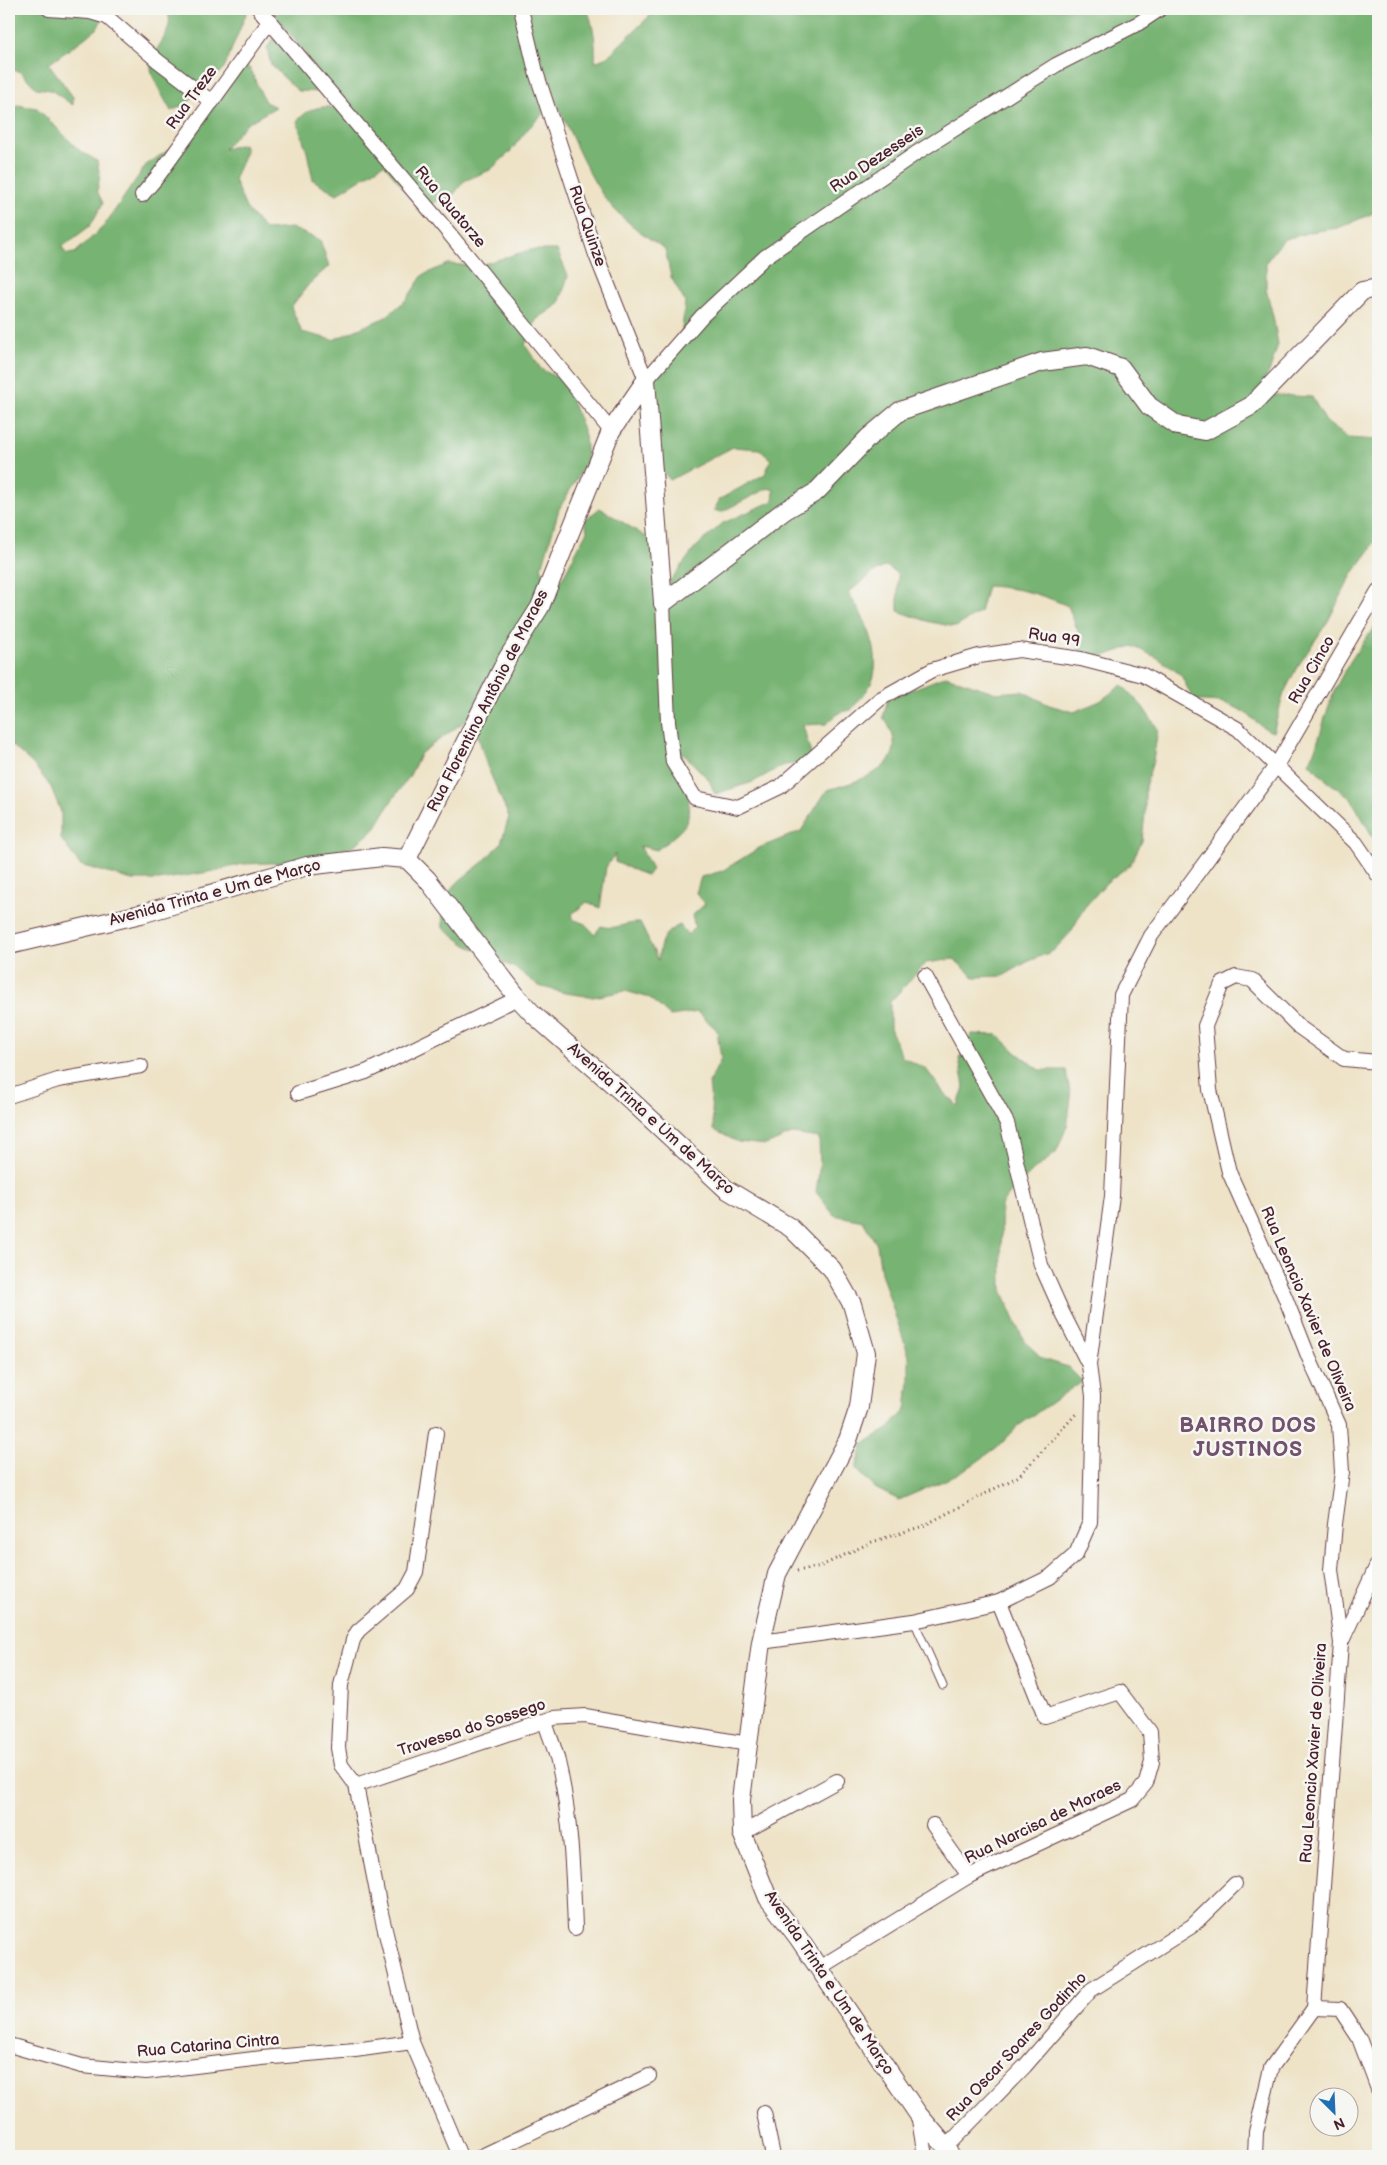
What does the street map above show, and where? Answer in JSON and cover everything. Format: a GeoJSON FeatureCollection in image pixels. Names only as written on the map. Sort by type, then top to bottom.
{"type":"FeatureCollection","features":[{"type":"Feature","properties":{"kind":"street"},"geometry":{"type":"LineString","coordinates":[[49,9],[90,12],[107,17],[158,61],[212,102]]}},
{"type":"Feature","properties":{"kind":"street","name":"Rua Quatorze"},"geometry":{"type":"LineString","coordinates":[[259,9],[439,221],[611,431]]}},
{"type":"Feature","properties":{"kind":"street","name":"Rua Dezesseis"},"geometry":{"type":"LineString","coordinates":[[646,380],[702,316],[765,257],[915,154],[1056,65],[1139,23],[1160,9]]}},
{"type":"Feature","properties":{"kind":"street","name":"Rua Quinze"},"geometry":{"type":"LineString","coordinates":[[525,11],[536,72],[596,255],[646,380]]}},
{"type":"Feature","properties":{"kind":"street","name":"Rua Treze"},"geometry":{"type":"LineString","coordinates":[[142,195],[158,176],[270,21]]}},
{"type":"Feature","properties":{"kind":"street"},"geometry":{"type":"LineString","coordinates":[[663,603],[784,511],[816,492],[868,438],[900,411],[1042,362],[1087,356],[1121,368],[1149,406],[1178,426],[1205,431],[1251,406],[1362,291],[1378,288]]}},
{"type":"Feature","properties":{"kind":"street"},"geometry":{"type":"LineString","coordinates":[[611,431],[646,380]]}},
{"type":"Feature","properties":{"kind":"street"},"geometry":{"type":"LineString","coordinates":[[646,380],[663,603]]}},
{"type":"Feature","properties":{"kind":"street","name":"Rua Florentino Antônio de Moraes"},"geometry":{"type":"LineString","coordinates":[[407,859],[507,659],[540,607],[611,431]]}},
{"type":"Feature","properties":{"kind":"street","name":"Rua Cinco"},"geometry":{"type":"LineString","coordinates":[[1090,1365],[1112,1196],[1121,995],[1151,936],[1276,766],[1378,591]]}},
{"type":"Feature","properties":{"kind":"street","name":"Rua 99"},"geometry":{"type":"LineString","coordinates":[[663,603],[668,722],[673,762],[695,798],[738,807],[780,787],[880,699],[932,670],[979,656],[1019,650],[1081,659],[1143,674],[1238,729],[1356,843],[1378,875]]}},
{"type":"Feature","properties":{"kind":"street","name":"Avenida Trinta e Um de Março"},"geometry":{"type":"LineString","coordinates":[[9,945],[141,914],[307,866],[382,857],[407,859],[427,879],[518,998],[534,1016],[624,1094],[726,1189],[791,1228],[832,1269],[852,1304],[866,1353],[859,1407],[848,1440],[777,1574],[761,1642],[741,1800],[742,1833],[768,1898],[819,1968],[918,2114],[948,2152]]}},
{"type":"Feature","properties":{"kind":"street"},"geometry":{"type":"LineString","coordinates":[[761,1642],[914,1621],[1000,1602],[1050,1577],[1076,1554],[1090,1522],[1093,1396],[1090,1365],[1063,1314],[1041,1265],[1007,1123],[925,976]]}},
{"type":"Feature","properties":{"kind":"street","name":"Rua Leoncio Xavier de Oliveira"},"geometry":{"type":"LineString","coordinates":[[1314,2008],[1341,1643],[1331,1570],[1334,1524],[1342,1472],[1339,1425],[1309,1358],[1285,1297],[1229,1172],[1210,1090],[1205,1026],[1222,984],[1236,977],[1252,980],[1299,1027],[1344,1059],[1378,1062]]}},
{"type":"Feature","properties":{"kind":"street"},"geometry":{"type":"LineString","coordinates":[[298,1093],[366,1072],[518,998]]}},
{"type":"Feature","properties":{"kind":"street"},"geometry":{"type":"LineString","coordinates":[[9,1096],[58,1080],[140,1066]]}},
{"type":"Feature","properties":{"kind":"street"},"geometry":{"type":"LineString","coordinates":[[436,1432],[416,1572],[407,1590],[358,1631],[350,1646],[341,1685],[338,1748],[341,1765],[356,1785],[381,1913],[412,2042],[460,2156]]}},
{"type":"Feature","properties":{"kind":"street"},"geometry":{"type":"LineString","coordinates":[[1341,1643],[1378,1563]]}},
{"type":"Feature","properties":{"kind":"street","name":"Rua Narcisa de Moraes"},"geometry":{"type":"LineString","coordinates":[[819,1968],[969,1876],[1132,1800],[1146,1783],[1152,1762],[1150,1732],[1120,1692],[1045,1717],[1000,1602]]}},
{"type":"Feature","properties":{"kind":"street","name":"Travessa do Sossego"},"geometry":{"type":"LineString","coordinates":[[356,1785],[554,1718],[585,1716],[748,1744]]}},
{"type":"Feature","properties":{"kind":"street"},"geometry":{"type":"LineString","coordinates":[[544,1722],[558,1760],[565,1798],[573,1872],[575,1928]]}},
{"type":"Feature","properties":{"kind":"street"},"geometry":{"type":"LineString","coordinates":[[742,1833],[837,1781]]}},
{"type":"Feature","properties":{"kind":"street"},"geometry":{"type":"LineString","coordinates":[[933,1825],[969,1876]]}},
{"type":"Feature","properties":{"kind":"street","name":"Rua Oscar Soares Godinho"},"geometry":{"type":"LineString","coordinates":[[948,2152],[1091,1990],[1192,1926],[1235,1884]]}},
{"type":"Feature","properties":{"kind":"street"},"geometry":{"type":"LineString","coordinates":[[1255,2156],[1256,2132],[1271,2068],[1314,2008],[1340,2009],[1359,2038],[1378,2089]]}},
{"type":"Feature","properties":{"kind":"street","name":"Rua Catarina Cintra"},"geometry":{"type":"LineString","coordinates":[[9,2045],[82,2066],[146,2072],[412,2042]]}},
{"type":"Feature","properties":{"kind":"street"},"geometry":{"type":"LineString","coordinates":[[482,2156],[648,2076]]}},
{"type":"Feature","properties":{"kind":"street"},"geometry":{"type":"LineString","coordinates":[[764,2113],[773,2156]]}},
{"type":"Feature","properties":{"kind":"street"},"geometry":{"type":"LineString","coordinates":[[918,2114],[925,2156]]}},
{"type":"Feature","properties":{"kind":"lane"},"geometry":{"type":"LineString","coordinates":[[914,1621],[943,1686]]}},
{"type":"Feature","properties":{"kind":"path"},"geometry":{"type":"LineString","coordinates":[[777,1574],[821,1566],[872,1542],[923,1526],[1019,1476],[1093,1396]]}},
{"type":"Feature","properties":{"kind":"green space"},"geometry":{"type":"Polygon","coordinates":[[[9,9],[107,9],[97,29],[49,64],[73,97],[73,105],[51,90],[36,88],[21,72],[9,69],[9,9]]]}},
{"type":"Feature","properties":{"kind":"green space"},"geometry":{"type":"Polygon","coordinates":[[[166,9],[248,9],[224,68],[186,104],[171,111],[155,81],[151,68],[153,56],[168,30],[169,16],[166,9]]]}},
{"type":"Feature","properties":{"kind":"green space"},"geometry":{"type":"Polygon","coordinates":[[[271,9],[587,9],[594,35],[595,62],[607,57],[657,9],[1378,9],[1378,211],[1338,228],[1310,232],[1283,240],[1266,262],[1266,289],[1278,344],[1270,370],[1258,394],[1312,397],[1326,422],[1348,438],[1378,440],[1378,534],[1370,550],[1353,573],[1328,621],[1296,669],[1284,693],[1273,732],[1234,706],[1216,702],[1194,701],[1181,675],[1158,658],[1132,646],[1107,655],[1079,658],[1078,631],[1068,606],[1038,594],[987,586],[980,612],[956,627],[930,622],[898,611],[898,574],[886,566],[874,572],[848,593],[860,612],[870,634],[875,657],[873,679],[867,691],[851,710],[840,712],[826,724],[803,725],[813,762],[784,765],[753,782],[715,794],[709,780],[681,751],[689,801],[689,811],[684,826],[657,850],[640,846],[652,869],[647,876],[615,862],[615,854],[606,867],[600,908],[587,902],[572,914],[574,920],[584,923],[595,934],[601,926],[611,928],[640,923],[658,960],[661,943],[665,935],[680,925],[688,935],[695,926],[692,916],[705,904],[696,893],[701,877],[722,871],[759,848],[801,831],[827,790],[856,781],[882,768],[890,759],[894,747],[892,734],[883,717],[888,699],[946,676],[996,693],[1022,691],[1049,705],[1074,712],[1100,701],[1122,685],[1142,706],[1158,729],[1153,761],[1145,787],[1142,841],[1130,865],[1107,882],[1084,908],[1071,932],[1053,951],[1027,962],[1003,976],[974,977],[954,959],[926,963],[890,1002],[890,1028],[902,1057],[926,1069],[943,1092],[958,1106],[964,1087],[959,1059],[972,1034],[998,1035],[1017,1053],[1040,1070],[1066,1070],[1071,1098],[1067,1126],[1056,1153],[1034,1170],[1012,1191],[1001,1205],[1002,1290],[1024,1341],[1043,1359],[1068,1367],[1082,1381],[1018,1426],[1000,1445],[974,1464],[950,1478],[899,1500],[875,1488],[856,1469],[864,1443],[888,1429],[906,1410],[909,1356],[881,1273],[877,1245],[863,1221],[834,1215],[816,1192],[820,1164],[819,1138],[792,1134],[766,1145],[738,1142],[714,1130],[709,1083],[721,1059],[717,1030],[698,1012],[670,1016],[650,998],[625,991],[593,997],[565,993],[539,986],[517,969],[466,945],[443,928],[442,899],[501,843],[509,817],[487,766],[472,716],[421,753],[409,777],[392,800],[374,830],[352,847],[298,862],[242,864],[215,871],[159,880],[132,880],[80,865],[61,839],[61,812],[51,787],[33,764],[9,743],[9,309],[14,306],[9,298],[9,111],[17,105],[37,108],[79,150],[97,161],[100,176],[97,191],[103,203],[90,226],[62,247],[66,254],[75,253],[104,226],[146,165],[185,139],[239,60],[250,69],[265,102],[276,107],[246,124],[224,149],[244,144],[246,151],[234,180],[246,208],[265,230],[291,228],[320,240],[329,266],[309,284],[291,307],[302,332],[333,340],[386,317],[406,300],[423,275],[448,264],[477,266],[530,250],[557,250],[568,276],[559,304],[536,320],[525,345],[541,369],[565,382],[585,435],[587,461],[559,509],[543,564],[541,565],[546,588],[562,579],[587,531],[585,520],[600,508],[651,540],[666,586],[696,547],[723,523],[773,501],[774,490],[768,488],[721,512],[714,510],[720,499],[765,474],[771,460],[759,449],[733,447],[670,480],[653,460],[641,404],[682,330],[685,302],[671,277],[665,249],[623,218],[602,194],[583,160],[556,101],[527,130],[509,153],[490,170],[464,181],[447,203],[440,200],[417,210],[417,205],[384,164],[337,194],[313,180],[307,152],[297,121],[315,108],[338,108],[323,92],[298,91],[271,65],[267,48],[274,38],[307,56],[271,9]]]}},
{"type":"Feature","properties":{"kind":"green space"},"geometry":{"type":"Polygon","coordinates":[[[1378,622],[1378,846],[1350,797],[1327,781],[1309,763],[1337,684],[1353,657],[1378,622]]]}},
{"type":"Feature","properties":{"kind":"district","name":"BAIRRO DOS JUSTINOS"},"geometry":{"type":"Point","coordinates":[1248,1437]}}]}
